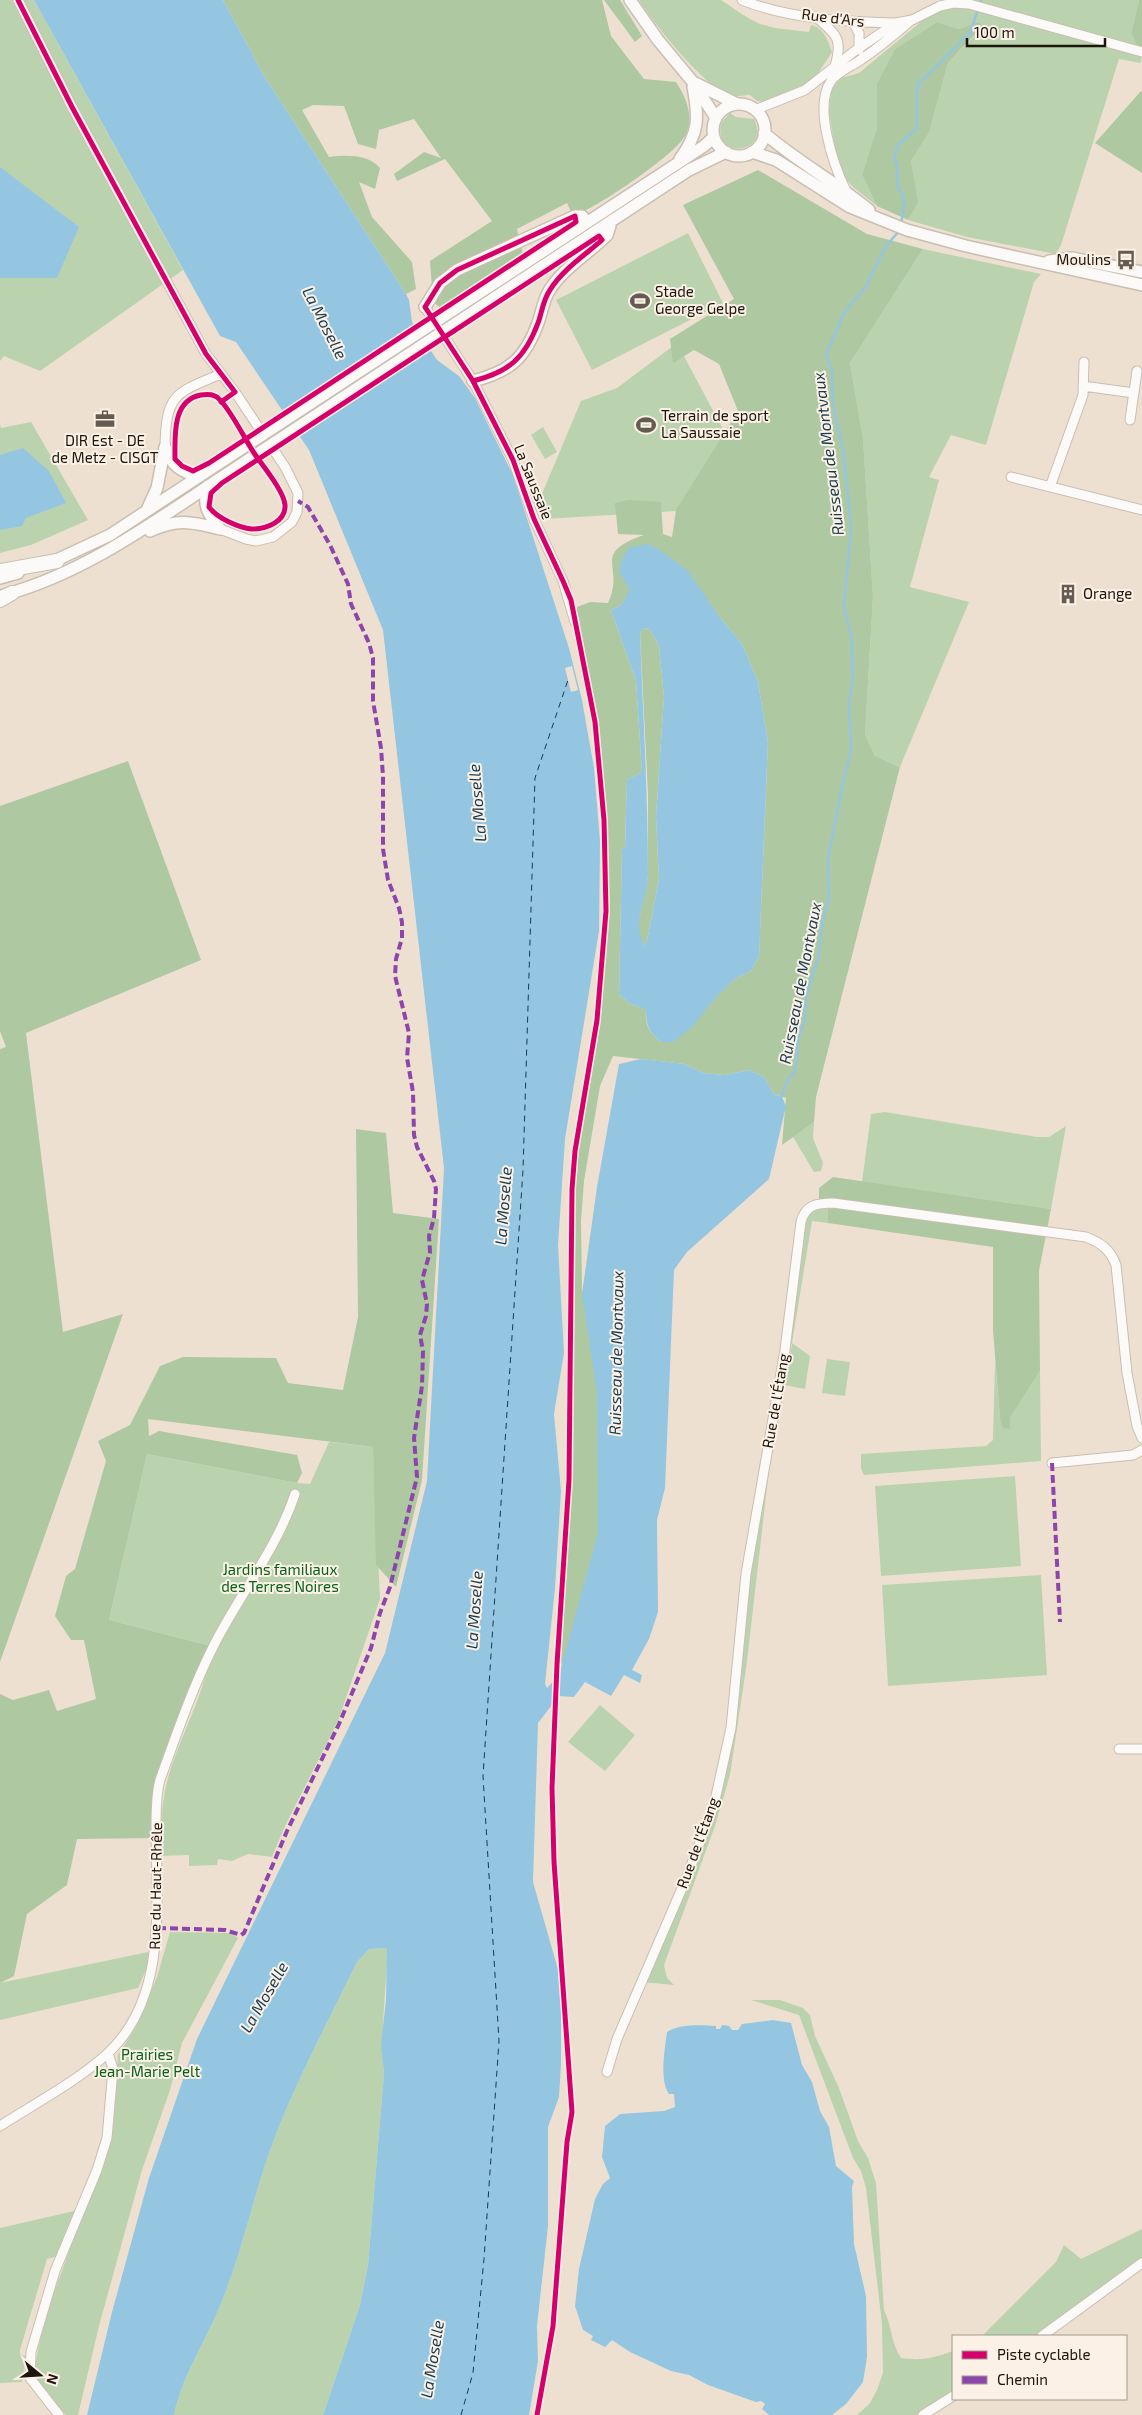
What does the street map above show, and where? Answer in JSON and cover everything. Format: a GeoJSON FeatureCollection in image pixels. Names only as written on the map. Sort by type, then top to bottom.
{"type":"FeatureCollection","features":[{"type":"Feature","properties":{"kind":"highway"},"geometry":{"type":"LineString","coordinates":[[0,571],[57,561]]}},
{"type":"Feature","properties":{"kind":"main road"},"geometry":{"type":"LineString","coordinates":[[630,0],[658,40],[692,80],[716,118]]}},
{"type":"Feature","properties":{"kind":"main road"},"geometry":{"type":"LineString","coordinates":[[692,80],[737,104]]}},
{"type":"Feature","properties":{"kind":"main road"},"geometry":{"type":"LineString","coordinates":[[677,163],[690,144],[696,128],[698,110],[692,80]]}},
{"type":"Feature","properties":{"kind":"main road"},"geometry":{"type":"LineString","coordinates":[[737,104],[743,104],[755,110],[763,120],[764,133],[758,147],[752,152],[734,156],[720,148],[714,137],[716,118],[724,109],[737,104]]}},
{"type":"Feature","properties":{"kind":"main road"},"geometry":{"type":"LineString","coordinates":[[764,133],[793,158],[846,191],[876,216]]}},
{"type":"Feature","properties":{"kind":"main road"},"geometry":{"type":"LineString","coordinates":[[0,578],[57,561],[110,535],[704,146],[714,137]]}},
{"type":"Feature","properties":{"kind":"main road"},"geometry":{"type":"LineString","coordinates":[[115,548],[689,170],[726,152]]}},
{"type":"Feature","properties":{"kind":"main road"},"geometry":{"type":"LineString","coordinates":[[752,152],[776,160],[850,207],[907,230],[936,239],[1142,285]]}},
{"type":"Feature","properties":{"kind":"main road"},"geometry":{"type":"LineString","coordinates":[[425,307],[440,283],[468,264],[575,216],[582,216],[587,222]]}},
{"type":"Feature","properties":{"kind":"main road"},"geometry":{"type":"LineString","coordinates":[[473,381],[493,376],[507,369],[516,360],[528,344],[549,291],[556,281],[607,235],[610,226],[608,223]]}},
{"type":"Feature","properties":{"kind":"main road"},"geometry":{"type":"LineString","coordinates":[[1045,262],[1072,258],[1142,272]]}},
{"type":"Feature","properties":{"kind":"main road"},"geometry":{"type":"LineString","coordinates":[[165,447],[168,456],[177,468],[200,476]]}},
{"type":"Feature","properties":{"kind":"main road"},"geometry":{"type":"LineString","coordinates":[[147,510],[157,488],[165,447]]}},
{"type":"Feature","properties":{"kind":"main road"},"geometry":{"type":"LineString","coordinates":[[208,486],[204,501],[205,509],[220,529]]}},
{"type":"Feature","properties":{"kind":"main road"},"geometry":{"type":"LineString","coordinates":[[4,596],[64,574],[163,525],[176,521],[192,522],[220,529]]}},
{"type":"Feature","properties":{"kind":"street"},"geometry":{"type":"LineString","coordinates":[[18,0],[139,232],[206,354],[284,467],[298,492],[297,512],[292,522],[273,537],[264,540],[246,539],[220,529]]}},
{"type":"Feature","properties":{"kind":"street","name":"Rue d'Ars"},"geometry":{"type":"LineString","coordinates":[[742,0],[765,8],[816,17],[853,22],[896,23]]}},
{"type":"Feature","properties":{"kind":"street"},"geometry":{"type":"LineString","coordinates":[[846,191],[831,156],[825,98],[831,81],[837,74],[864,57],[912,20],[940,3],[969,4],[1142,52]]}},
{"type":"Feature","properties":{"kind":"street"},"geometry":{"type":"LineString","coordinates":[[816,17],[845,47],[858,49],[864,57]]}},
{"type":"Feature","properties":{"kind":"street"},"geometry":{"type":"LineString","coordinates":[[755,110],[805,90],[858,49],[896,23],[912,20]]}},
{"type":"Feature","properties":{"kind":"street"},"geometry":{"type":"LineString","coordinates":[[853,22],[860,37],[858,49]]}},
{"type":"Feature","properties":{"kind":"street"},"geometry":{"type":"LineString","coordinates":[[834,67],[840,49],[838,39]]}},
{"type":"Feature","properties":{"kind":"street","name":"La Saussaie"},"geometry":{"type":"LineString","coordinates":[[425,307],[473,381],[513,460],[534,519],[564,581],[575,622]]}},
{"type":"Feature","properties":{"kind":"street"},"geometry":{"type":"LineString","coordinates":[[1050,487],[1083,395],[1084,362]]}},
{"type":"Feature","properties":{"kind":"street"},"geometry":{"type":"LineString","coordinates":[[1130,420],[1137,371]]}},
{"type":"Feature","properties":{"kind":"street"},"geometry":{"type":"LineString","coordinates":[[165,447],[166,423],[172,401],[194,385],[221,374]]}},
{"type":"Feature","properties":{"kind":"street"},"geometry":{"type":"LineString","coordinates":[[1083,386],[1134,393]]}},
{"type":"Feature","properties":{"kind":"street"},"geometry":{"type":"LineString","coordinates":[[1011,478],[1142,510]]}},
{"type":"Feature","properties":{"kind":"street","name":"Rue de l'Étang"},"geometry":{"type":"LineString","coordinates":[[607,2072],[617,2039],[686,1880],[714,1806],[734,1707],[746,1574],[785,1350],[802,1222],[807,1208],[815,1204],[833,1203],[1086,1237],[1105,1246],[1116,1265],[1127,1373],[1137,1426],[1142,1438]]}},
{"type":"Feature","properties":{"kind":"street"},"geometry":{"type":"LineString","coordinates":[[1052,1463],[1133,1455],[1142,1450]]}},
{"type":"Feature","properties":{"kind":"street","name":"Rue du Haut-Rhêle"},"geometry":{"type":"LineString","coordinates":[[0,2126],[108,2053],[128,2029],[140,2008],[150,1979],[158,1928],[158,1786],[187,1705],[213,1646],[278,1537],[295,1494]]}},
{"type":"Feature","properties":{"kind":"street"},"geometry":{"type":"LineString","coordinates":[[1119,1749],[1142,1749]]}},
{"type":"Feature","properties":{"kind":"street"},"geometry":{"type":"LineString","coordinates":[[59,2415],[30,2378],[32,2352],[55,2272],[97,2170],[107,2138],[113,2069],[108,2053]]}},
{"type":"Feature","properties":{"kind":"street"},"geometry":{"type":"LineString","coordinates":[[1043,2335],[1142,2263]]}},
{"type":"Feature","properties":{"kind":"street"},"geometry":{"type":"LineString","coordinates":[[923,2415],[952,2397]]}},
{"type":"Feature","properties":{"kind":"green space"},"geometry":{"type":"Polygon","coordinates":[[[0,0],[34,0],[183,270],[40,371],[4,356],[0,361],[0,0]]]}},
{"type":"Feature","properties":{"kind":"green space"},"geometry":{"type":"Polygon","coordinates":[[[223,0],[602,0],[611,36],[644,79],[676,82],[688,108],[688,129],[679,144],[668,154],[600,203],[572,214],[567,203],[517,229],[523,254],[441,308],[433,302],[430,261],[492,221],[445,159],[397,181],[394,174],[424,152],[441,158],[414,119],[379,130],[376,149],[358,144],[344,106],[313,105],[302,110],[329,157],[356,156],[375,163],[380,168],[375,189],[359,182],[372,217],[412,262],[416,289],[406,294],[264,76],[223,0]]]}},
{"type":"Feature","properties":{"kind":"green space"},"geometry":{"type":"Polygon","coordinates":[[[604,0],[620,0],[642,36],[635,42],[604,0]]]}},
{"type":"Feature","properties":{"kind":"green space"},"geometry":{"type":"Polygon","coordinates":[[[639,0],[721,0],[760,24],[775,28],[809,32],[811,25],[825,35],[832,52],[815,78],[801,86],[763,102],[757,101],[750,95],[731,96],[720,91],[694,68],[668,39],[639,0]]]}},
{"type":"Feature","properties":{"kind":"green space"},"geometry":{"type":"Polygon","coordinates":[[[941,0],[1139,0],[1131,33],[1137,46],[1142,47],[1141,63],[1119,59],[1061,245],[1056,254],[967,237],[908,220],[917,202],[911,161],[929,133],[948,63],[983,27],[978,22],[959,29],[937,22],[895,49],[877,83],[877,127],[862,175],[877,206],[853,187],[842,175],[837,161],[829,112],[831,90],[841,78],[859,73],[940,6],[941,0]]]}},
{"type":"Feature","properties":{"kind":"green space"},"geometry":{"type":"Polygon","coordinates":[[[1139,0],[1142,0],[1142,47],[1137,46],[1131,33],[1139,0]]]}},
{"type":"Feature","properties":{"kind":"green space"},"geometry":{"type":"Polygon","coordinates":[[[937,22],[959,29],[978,22],[983,26],[948,63],[929,133],[911,161],[918,202],[908,220],[877,206],[862,175],[877,127],[877,83],[895,49],[937,22]]]}},
{"type":"Feature","properties":{"kind":"green space"},"geometry":{"type":"Polygon","coordinates":[[[1142,92],[1142,173],[1095,143],[1142,92]]]}},
{"type":"Feature","properties":{"kind":"green space"},"geometry":{"type":"Polygon","coordinates":[[[730,113],[736,117],[754,119],[757,131],[755,139],[749,145],[733,148],[725,144],[721,135],[721,123],[730,113]]]}},
{"type":"Feature","properties":{"kind":"green space"},"geometry":{"type":"Polygon","coordinates":[[[758,170],[867,234],[923,249],[850,363],[863,438],[873,597],[865,734],[875,756],[900,767],[816,1097],[814,1122],[782,1145],[786,1098],[774,1094],[764,1077],[749,1070],[725,1075],[703,1073],[685,1064],[613,1056],[600,1086],[584,1181],[581,1221],[582,1289],[609,1372],[620,1511],[565,1663],[557,1664],[569,1480],[572,1189],[597,1021],[606,910],[606,833],[600,758],[591,697],[575,622],[577,607],[590,602],[608,603],[612,590],[613,555],[618,548],[627,542],[644,535],[618,534],[615,503],[629,500],[661,502],[663,534],[672,537],[676,510],[738,411],[719,364],[694,350],[673,363],[670,339],[734,299],[683,205],[758,170]],[[631,590],[621,605],[611,610],[636,681],[642,772],[627,780],[625,847],[622,849],[619,994],[629,1003],[646,1010],[646,1020],[649,1028],[653,1035],[661,1042],[735,979],[751,971],[759,956],[768,742],[758,682],[742,644],[718,615],[631,590]]]}},
{"type":"Feature","properties":{"kind":"green space","name":"Stade George Gelpe"},"geometry":{"type":"Polygon","coordinates":[[[688,233],[723,303],[592,370],[556,300],[688,233]]]}},
{"type":"Feature","properties":{"kind":"green space"},"geometry":{"type":"Polygon","coordinates":[[[923,249],[1041,274],[1034,282],[986,445],[951,435],[929,477],[939,480],[910,587],[969,602],[900,767],[875,756],[865,734],[873,597],[863,438],[850,363],[923,249]]]}},
{"type":"Feature","properties":{"kind":"green space","name":"Terrain de sport La Saussaie"},"geometry":{"type":"Polygon","coordinates":[[[677,343],[733,448],[677,511],[545,519],[539,501],[581,401],[617,388],[677,343]]]}},
{"type":"Feature","properties":{"kind":"green space"},"geometry":{"type":"Polygon","coordinates":[[[31,422],[88,520],[31,545],[0,553],[0,424],[1,428],[31,422]]]}},
{"type":"Feature","properties":{"kind":"green space"},"geometry":{"type":"Polygon","coordinates":[[[543,427],[557,452],[545,459],[531,435],[543,427]]]}},
{"type":"Feature","properties":{"kind":"green space"},"geometry":{"type":"Polygon","coordinates":[[[644,628],[650,629],[659,646],[664,697],[656,817],[659,879],[647,941],[644,945],[638,934],[638,924],[648,878],[648,795],[640,633],[644,628]]]}},
{"type":"Feature","properties":{"kind":"green space"},"geometry":{"type":"Polygon","coordinates":[[[128,761],[201,960],[26,1033],[63,1332],[123,1314],[0,1662],[0,1049],[6,1047],[0,1031],[0,806],[128,761]]]}},
{"type":"Feature","properties":{"kind":"green space"},"geometry":{"type":"Polygon","coordinates":[[[885,1112],[1037,1137],[1049,1137],[1066,1126],[1051,1209],[862,1182],[871,1114],[885,1112]]]}},
{"type":"Feature","properties":{"kind":"green space"},"geometry":{"type":"Polygon","coordinates":[[[814,1122],[813,1138],[823,1163],[821,1171],[814,1172],[793,1137],[814,1122]]]}},
{"type":"Feature","properties":{"kind":"green space"},"geometry":{"type":"Polygon","coordinates":[[[356,1129],[386,1133],[393,1213],[439,1219],[422,1480],[396,1587],[376,1565],[373,1447],[148,1419],[149,1436],[159,1431],[297,1455],[302,1473],[297,1483],[147,1454],[109,1620],[211,1646],[161,1774],[154,1838],[77,1839],[67,1885],[27,1914],[14,1976],[0,1983],[0,1694],[13,1700],[49,1690],[57,1711],[96,1699],[84,1640],[71,1640],[55,1616],[66,1576],[75,1569],[106,1461],[98,1441],[130,1425],[160,1366],[183,1357],[276,1358],[288,1383],[343,1390],[358,1317],[356,1129]]]}},
{"type":"Feature","properties":{"kind":"green space"},"geometry":{"type":"Polygon","coordinates":[[[833,1177],[1051,1209],[1039,1271],[1040,1371],[1010,1418],[1010,1429],[1003,1428],[1000,1419],[993,1330],[993,1247],[828,1223],[828,1203],[819,1203],[819,1188],[833,1177]]]}},
{"type":"Feature","properties":{"kind":"green space"},"geometry":{"type":"Polygon","coordinates":[[[828,1203],[828,1223],[812,1221],[792,1343],[810,1356],[805,1389],[785,1385],[792,1344],[786,1343],[803,1214],[828,1203]]]}},
{"type":"Feature","properties":{"kind":"green space"},"geometry":{"type":"Polygon","coordinates":[[[827,1359],[850,1362],[845,1396],[822,1393],[827,1359]]]}},
{"type":"Feature","properties":{"kind":"green space"},"geometry":{"type":"Polygon","coordinates":[[[995,1361],[1000,1419],[1010,1429],[1010,1418],[1040,1371],[1041,1461],[864,1475],[861,1469],[861,1454],[986,1446],[993,1440],[995,1361]]]}},
{"type":"Feature","properties":{"kind":"green space","name":"Jardins familiaux des Terres Noires"},"geometry":{"type":"Polygon","coordinates":[[[329,1442],[373,1447],[380,1599],[338,1721],[285,1826],[272,1857],[248,1854],[232,1861],[218,1859],[217,1865],[189,1866],[189,1855],[160,1856],[162,1810],[167,1782],[204,1681],[211,1646],[109,1620],[147,1454],[310,1484],[329,1442]]]}},
{"type":"Feature","properties":{"kind":"green space"},"geometry":{"type":"Polygon","coordinates":[[[1015,1476],[1021,1566],[881,1576],[875,1486],[1015,1476]]]}},
{"type":"Feature","properties":{"kind":"green space"},"geometry":{"type":"Polygon","coordinates":[[[762,1477],[768,1478],[747,1662],[730,1775],[715,1826],[664,1965],[667,1978],[674,1985],[641,1982],[714,1805],[731,1728],[762,1477]]]}},
{"type":"Feature","properties":{"kind":"green space"},"geometry":{"type":"Polygon","coordinates":[[[1041,1575],[1047,1675],[888,1686],[882,1585],[1041,1575]]]}},
{"type":"Feature","properties":{"kind":"green space"},"geometry":{"type":"Polygon","coordinates":[[[600,1705],[635,1735],[605,1771],[568,1742],[600,1705]]]}},
{"type":"Feature","properties":{"kind":"green space","name":"Prairies Jean-Marie Pelt"},"geometry":{"type":"Polygon","coordinates":[[[170,1932],[230,1933],[238,1938],[182,2043],[170,2090],[142,2170],[99,2326],[78,2415],[66,2415],[33,2376],[44,2320],[113,2131],[118,2055],[136,2027],[157,1977],[170,1932]]]}},
{"type":"Feature","properties":{"kind":"green space"},"geometry":{"type":"Polygon","coordinates":[[[388,1948],[383,2027],[384,2073],[368,2265],[360,2305],[323,2415],[174,2415],[190,2369],[224,2296],[238,2257],[261,2177],[294,2092],[357,1962],[369,1949],[388,1948]]]}},
{"type":"Feature","properties":{"kind":"green space"},"geometry":{"type":"Polygon","coordinates":[[[148,1952],[148,1965],[138,1988],[0,2020],[0,1983],[148,1952]]]}},
{"type":"Feature","properties":{"kind":"green space"},"geometry":{"type":"Polygon","coordinates":[[[751,2000],[780,2000],[803,2008],[810,2015],[815,2036],[839,2088],[858,2141],[868,2158],[876,2183],[884,2310],[895,2346],[901,2358],[927,2358],[952,2351],[952,2397],[923,2415],[857,2415],[870,2403],[883,2373],[882,2324],[866,2188],[799,2015],[751,2000]]]}},
{"type":"Feature","properties":{"kind":"green space"},"geometry":{"type":"Polygon","coordinates":[[[74,2211],[58,2256],[47,2259],[20,2350],[20,2355],[26,2356],[22,2382],[0,2383],[0,2228],[74,2211]]]}},
{"type":"Feature","properties":{"kind":"green space"},"geometry":{"type":"Polygon","coordinates":[[[1142,2229],[1142,2263],[1043,2335],[983,2335],[1056,2262],[1064,2245],[1081,2259],[1142,2229]]]}},
{"type":"Feature","properties":{"kind":"water","name":"La Moselle"},"geometry":{"type":"Polygon","coordinates":[[[34,0],[223,0],[264,76],[406,294],[409,300],[412,322],[437,360],[459,376],[475,398],[513,475],[569,648],[582,700],[594,768],[600,841],[599,931],[565,1139],[558,1245],[564,1353],[554,1414],[561,1491],[555,1588],[545,1684],[547,1688],[559,1675],[598,1533],[597,1393],[582,1294],[597,1187],[619,1064],[641,1059],[685,1064],[703,1073],[725,1075],[749,1070],[764,1077],[774,1094],[782,1097],[786,1106],[769,1179],[687,1252],[674,1270],[665,1488],[657,1520],[658,1612],[649,1639],[632,1670],[642,1675],[640,1683],[624,1675],[611,1696],[585,1682],[574,1697],[559,1696],[538,1723],[533,1882],[561,1980],[561,2065],[559,2097],[548,2127],[548,2226],[537,2326],[538,2361],[529,2415],[323,2415],[360,2305],[368,2265],[384,2073],[381,2045],[386,2000],[387,1948],[369,1949],[357,1962],[294,2092],[261,2177],[238,2257],[224,2296],[190,2369],[174,2415],[87,2415],[112,2312],[149,2178],[197,2039],[385,1653],[427,1481],[444,1168],[383,630],[309,450],[236,342],[220,336],[34,0]]]}},
{"type":"Feature","properties":{"kind":"water"},"geometry":{"type":"Polygon","coordinates":[[[0,167],[79,227],[57,278],[0,278],[0,167]]]}},
{"type":"Feature","properties":{"kind":"water"},"geometry":{"type":"Polygon","coordinates":[[[23,448],[49,471],[66,503],[26,518],[22,526],[0,530],[0,455],[23,448]]]}},
{"type":"Feature","properties":{"kind":"water"},"geometry":{"type":"Polygon","coordinates":[[[647,544],[660,550],[688,571],[718,615],[742,644],[758,682],[768,742],[759,956],[751,971],[735,979],[717,996],[692,1027],[673,1042],[661,1042],[649,1028],[646,1010],[629,1003],[619,994],[622,849],[625,847],[627,780],[642,772],[636,681],[611,610],[621,605],[630,590],[619,572],[622,559],[629,548],[647,544]],[[644,628],[640,633],[648,845],[648,875],[639,928],[644,945],[647,941],[659,879],[656,817],[664,697],[659,646],[650,629],[644,628]]]}},
{"type":"Feature","properties":{"kind":"water"},"geometry":{"type":"Polygon","coordinates":[[[773,2020],[791,2023],[802,2065],[812,2082],[820,2111],[829,2127],[836,2166],[854,2181],[852,2187],[854,2244],[866,2296],[867,2357],[863,2382],[846,2404],[832,2415],[769,2415],[762,2409],[765,2404],[761,2401],[756,2402],[708,2385],[689,2375],[671,2371],[630,2352],[612,2340],[605,2347],[591,2340],[593,2336],[583,2330],[575,2306],[579,2269],[595,2199],[603,2184],[610,2178],[602,2157],[605,2126],[620,2114],[664,2111],[675,2107],[674,2094],[669,2094],[663,2073],[667,2032],[684,2026],[697,2025],[716,2026],[716,2029],[720,2029],[722,2025],[729,2026],[732,2030],[738,2030],[742,2024],[773,2020]]]}},
{"type":"Feature","properties":{"kind":"pier"},"geometry":{"type":"Polygon","coordinates":[[[416,325],[432,348],[297,437],[281,413],[416,325]]]}},
{"type":"Feature","properties":{"kind":"pier"},"geometry":{"type":"Polygon","coordinates":[[[572,666],[578,690],[571,692],[565,668],[572,666]]]}},
{"type":"Feature","properties":{"kind":"waterway","name":"Ruisseau de Montvaux"},"geometry":{"type":"LineString","coordinates":[[901,224],[904,200],[898,188],[897,165],[894,156],[899,144],[917,129],[917,85],[970,33],[981,0]]}},
{"type":"Feature","properties":{"kind":"waterway","name":"Ruisseau de Montvaux"},"geometry":{"type":"LineString","coordinates":[[781,1098],[789,1077],[794,1073],[797,1042],[805,1019],[806,996],[818,958],[823,918],[829,899],[828,859],[851,751],[849,702],[853,680],[852,640],[844,606],[851,530],[844,455],[833,406],[832,370],[826,355],[845,311],[865,288],[886,246],[900,230]]}},
{"type":"Feature","properties":{"kind":"ferry route"},"geometry":{"type":"LineString","coordinates":[[461,2415],[473,2373],[484,2259],[499,2041],[483,1776],[523,1170],[535,778],[568,680]]}},
{"type":"Feature","properties":{"kind":"marked path"},"geometry":{"type":"LineString","coordinates":[[158,1928],[225,1930],[241,1935],[244,1933],[287,1831],[339,1724],[371,1648],[380,1613],[390,1587],[417,1477],[414,1438],[422,1386],[423,1351],[420,1335],[426,1316],[427,1304],[422,1280],[430,1252],[429,1236],[434,1218],[436,1189],[417,1147],[414,1135],[413,1092],[407,1058],[409,1033],[395,976],[396,959],[402,938],[402,922],[399,908],[388,880],[383,849],[383,776],[381,748],[373,701],[373,658],[369,643],[351,604],[348,584],[330,545],[308,507],[298,501]]}},
{"type":"Feature","properties":{"kind":"marked path"},"geometry":{"type":"LineString","coordinates":[[1052,1463],[1060,1622]]}},
{"type":"Feature","properties":{"kind":"cycle path"},"geometry":{"type":"LineString","coordinates":[[18,0],[72,107],[206,354],[235,392],[221,402]]}},
{"type":"Feature","properties":{"kind":"cycle path"},"geometry":{"type":"LineString","coordinates":[[473,381],[506,368],[521,354],[533,335],[550,290],[567,269],[602,240],[599,236],[222,483],[211,493],[209,507],[217,515],[229,522],[252,529],[269,526],[282,516],[285,505],[284,499],[272,478],[262,464],[258,458],[254,453],[250,447],[246,440],[242,432],[228,410],[217,397],[206,394],[192,398],[180,411],[177,420],[175,459],[182,466],[193,471],[209,463],[576,222],[575,216],[457,270],[440,283],[425,307],[473,381],[513,460],[534,519],[571,600],[595,722],[604,820],[606,911],[597,1020],[575,1151],[572,1189],[569,1480],[557,1664],[552,1788],[554,1862],[572,2112],[567,2142],[553,2326],[537,2415]]}},
{"type":"Feature","properties":{"kind":"place","name":"Moulins"},"geometry":{"type":"Point","coordinates":[1126,260]}},
{"type":"Feature","properties":{"kind":"place","name":"Stade George Gelpe"},"geometry":{"type":"Point","coordinates":[640,301]}},
{"type":"Feature","properties":{"kind":"place","name":"DIR Est - DE de Metz - CISGT"},"geometry":{"type":"Point","coordinates":[105,419]}},
{"type":"Feature","properties":{"kind":"place","name":"Terrain de sport La Saussaie"},"geometry":{"type":"Point","coordinates":[646,425]}},
{"type":"Feature","properties":{"kind":"place","name":"Orange"},"geometry":{"type":"Point","coordinates":[1068,594]}}]}
